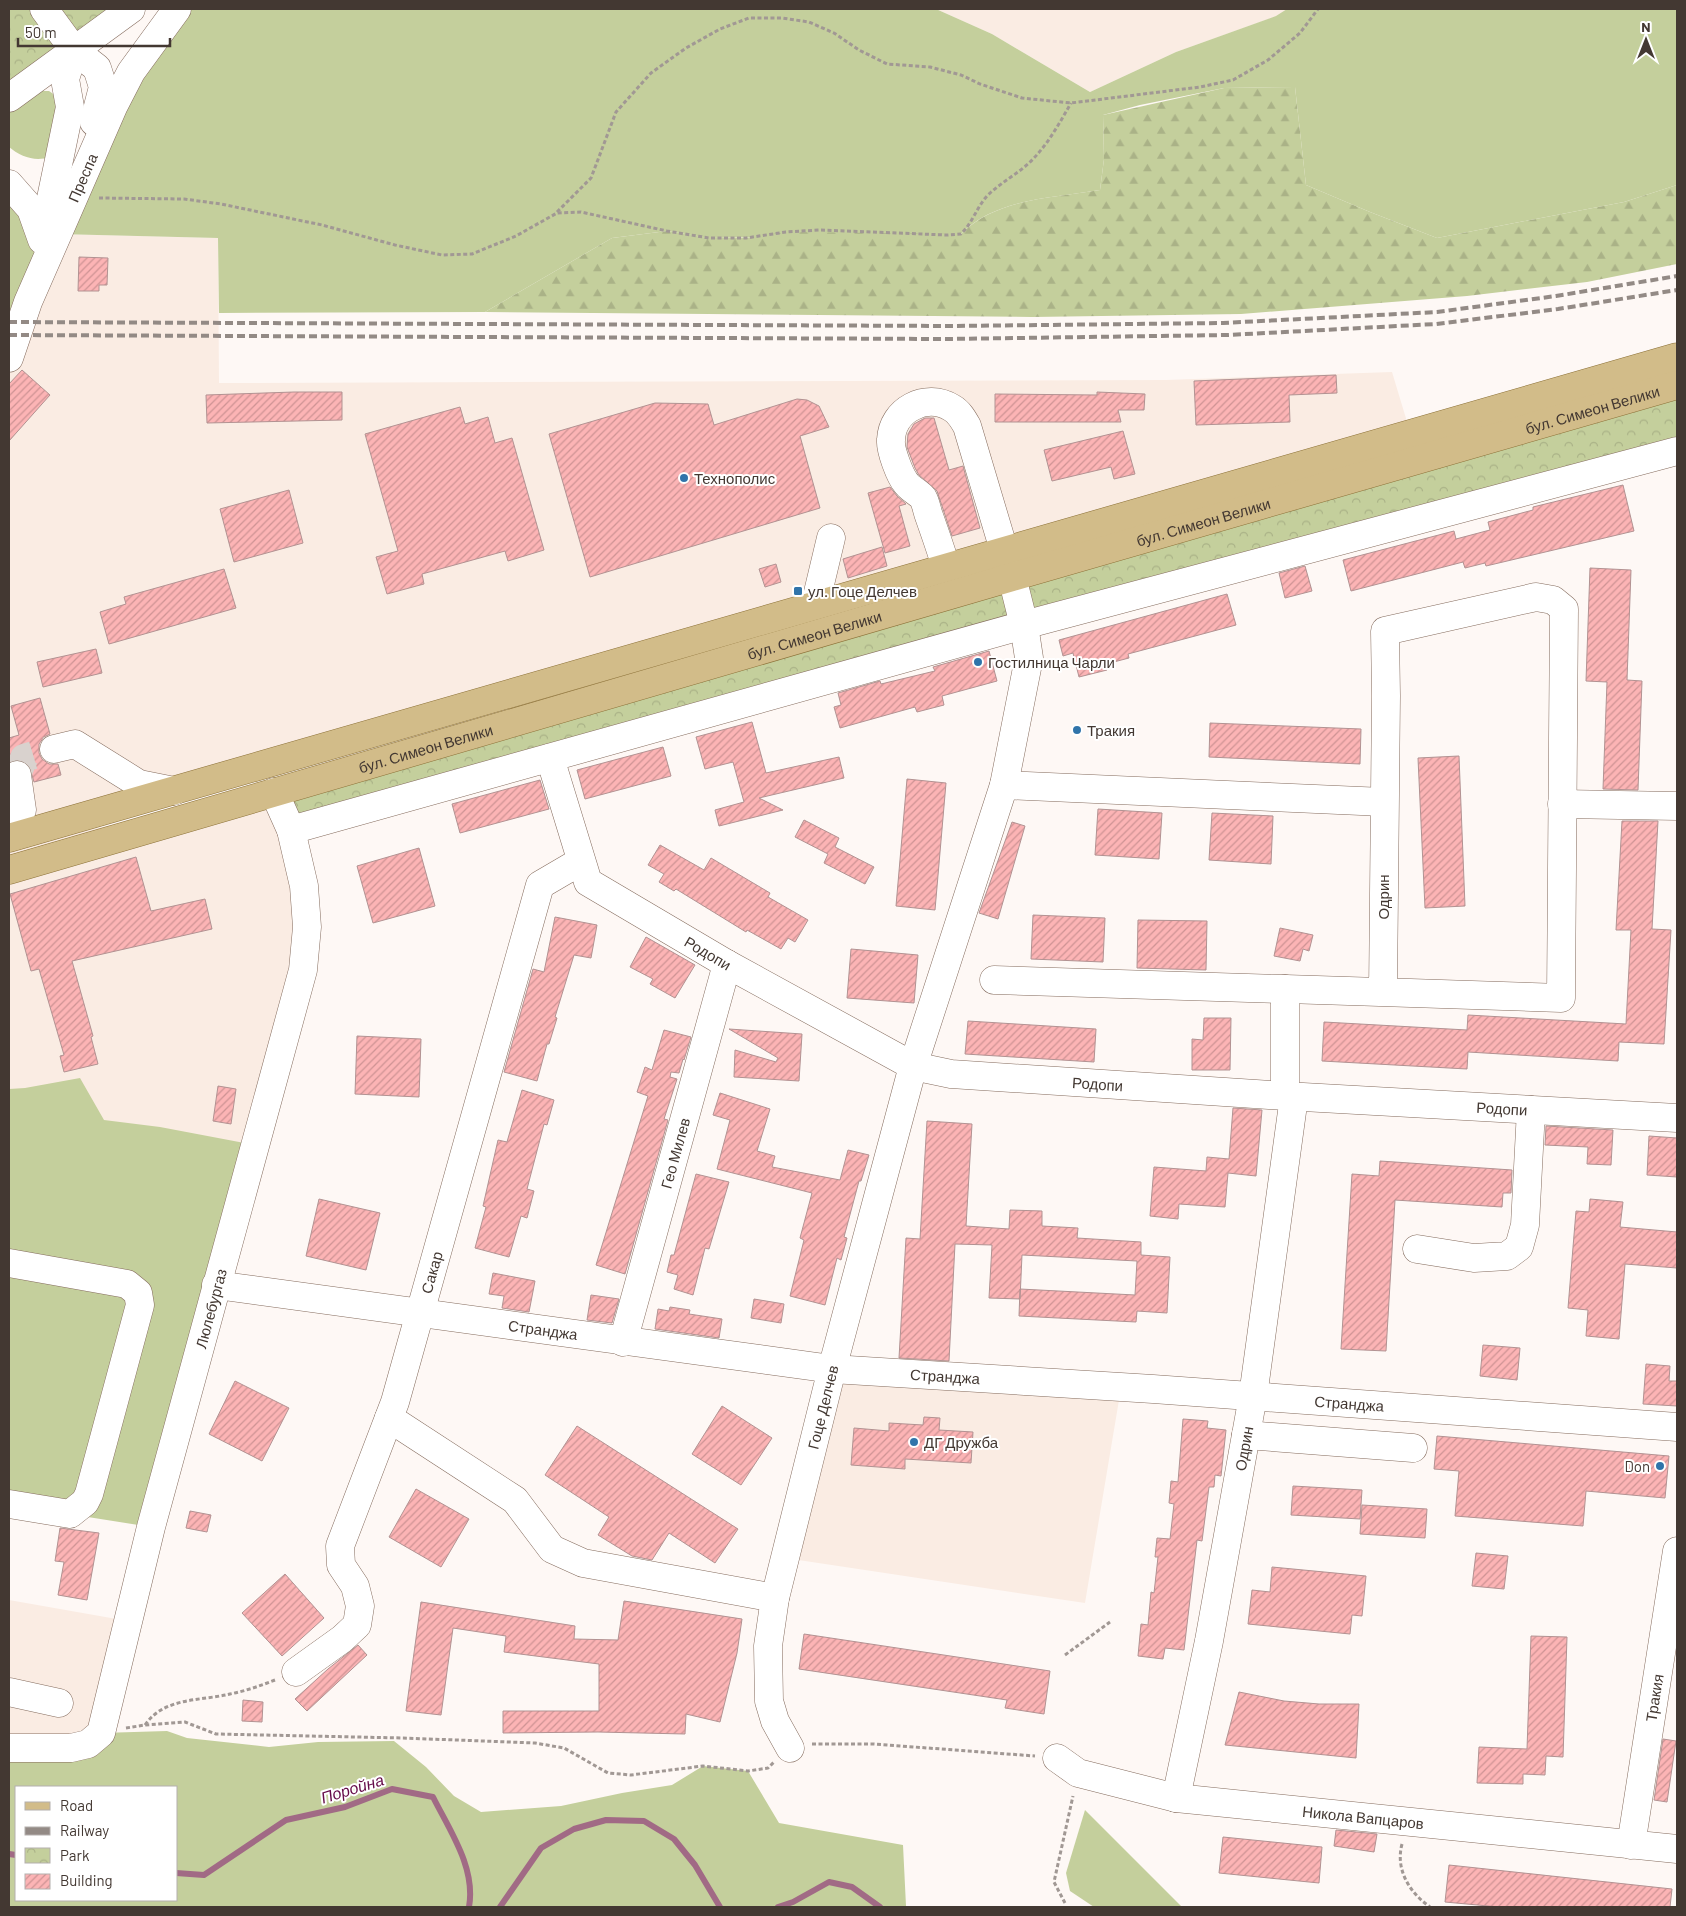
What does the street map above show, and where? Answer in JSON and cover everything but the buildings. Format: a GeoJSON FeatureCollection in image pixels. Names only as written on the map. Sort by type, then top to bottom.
{"type":"FeatureCollection","features":[{"type":"Feature","properties":{"kind":"main road","name":"бул. Симеон Велики"},"geometry":{"type":"LineString","coordinates":[[9,838],[1677,357]]}},
{"type":"Feature","properties":{"kind":"main road","name":"бул. Симеон Велики"},"geometry":{"type":"LineString","coordinates":[[9,870],[1012,576],[1677,385]]}},
{"type":"Feature","properties":{"kind":"street"},"geometry":{"type":"LineString","coordinates":[[44,9],[74,50],[97,68],[103,87],[77,188]]}},
{"type":"Feature","properties":{"kind":"street"},"geometry":{"type":"LineString","coordinates":[[9,98],[131,9]]}},
{"type":"Feature","properties":{"kind":"street","name":"Преспа"},"geometry":{"type":"LineString","coordinates":[[9,358],[50,237],[77,188],[131,72],[177,9]]}},
{"type":"Feature","properties":{"kind":"street"},"geometry":{"type":"LineString","coordinates":[[50,237],[70,107],[65,79],[74,50]]}},
{"type":"Feature","properties":{"kind":"street"},"geometry":{"type":"LineString","coordinates":[[9,184],[31,209],[50,237]]}},
{"type":"Feature","properties":{"kind":"street","name":"Гоце Делчев"},"geometry":{"type":"LineString","coordinates":[[790,1748],[775,1721],[769,1701],[768,1646],[776,1598],[832,1369],[913,1066],[1004,785],[1029,658],[1024,625],[1012,576],[967,426],[953,408],[941,403],[928,402],[916,405],[898,417],[893,427],[892,450],[904,482],[923,499],[946,567]]}},
{"type":"Feature","properties":{"kind":"street"},"geometry":{"type":"LineString","coordinates":[[291,830],[1024,625],[1677,451]]}},
{"type":"Feature","properties":{"kind":"street"},"geometry":{"type":"LineString","coordinates":[[815,605],[831,538]]}},
{"type":"Feature","properties":{"kind":"street","name":"Одрин"},"geometry":{"type":"LineString","coordinates":[[1383,992],[1385,631],[1536,597],[1552,600],[1564,610],[1562,804]]}},
{"type":"Feature","properties":{"kind":"street"},"geometry":{"type":"LineString","coordinates":[[54,749],[75,744],[139,784],[174,790]]}},
{"type":"Feature","properties":{"kind":"street","name":"Родопи"},"geometry":{"type":"LineString","coordinates":[[550,758],[588,882],[727,964],[913,1066],[951,1074],[1677,1118]]}},
{"type":"Feature","properties":{"kind":"street"},"geometry":{"type":"LineString","coordinates":[[9,831],[22,810],[16,774]]}},
{"type":"Feature","properties":{"kind":"street"},"geometry":{"type":"LineString","coordinates":[[1004,785],[1384,802]]}},
{"type":"Feature","properties":{"kind":"street","name":"Люлебургаз"},"geometry":{"type":"LineString","coordinates":[[101,1734],[151,1527],[303,970],[307,918],[304,886],[291,830],[274,792]]}},
{"type":"Feature","properties":{"kind":"street"},"geometry":{"type":"LineString","coordinates":[[994,980],[1561,998],[1562,804],[1677,806]]}},
{"type":"Feature","properties":{"kind":"street","name":"Сакар"},"geometry":{"type":"LineString","coordinates":[[296,1672],[342,1639],[356,1625],[360,1606],[355,1586],[341,1565],[340,1546],[389,1418],[422,1314],[540,885],[581,861]]}},
{"type":"Feature","properties":{"kind":"street","name":"Гео Милев"},"geometry":{"type":"LineString","coordinates":[[623,1342],[727,964]]}},
{"type":"Feature","properties":{"kind":"street","name":"Одрин"},"geometry":{"type":"LineString","coordinates":[[1176,1798],[1209,1641],[1253,1396],[1290,1096],[1285,989]]}},
{"type":"Feature","properties":{"kind":"street"},"geometry":{"type":"LineString","coordinates":[[1417,1249],[1474,1258],[1507,1256],[1518,1247],[1525,1225],[1531,1110]]}},
{"type":"Feature","properties":{"kind":"street"},"geometry":{"type":"LineString","coordinates":[[9,1263],[127,1284],[138,1293],[140,1305],[101,1455],[85,1502],[70,1514],[9,1504]]}},
{"type":"Feature","properties":{"kind":"street","name":"Странджа"},"geometry":{"type":"LineString","coordinates":[[216,1285],[832,1369],[1253,1396],[1677,1427]]}},
{"type":"Feature","properties":{"kind":"street"},"geometry":{"type":"LineString","coordinates":[[389,1418],[515,1500],[552,1549],[583,1563],[776,1598]]}},
{"type":"Feature","properties":{"kind":"street"},"geometry":{"type":"LineString","coordinates":[[1246,1434],[1413,1448]]}},
{"type":"Feature","properties":{"kind":"street","name":"Тракия"},"geometry":{"type":"LineString","coordinates":[[1631,1845],[1677,1551]]}},
{"type":"Feature","properties":{"kind":"street"},"geometry":{"type":"LineString","coordinates":[[9,1692],[59,1703]]}},
{"type":"Feature","properties":{"kind":"street"},"geometry":{"type":"LineString","coordinates":[[9,1748],[71,1748],[88,1744],[101,1734]]}},
{"type":"Feature","properties":{"kind":"street","name":"Никола Вапцаров"},"geometry":{"type":"LineString","coordinates":[[1067,1765],[1176,1798],[1677,1849]]}},
{"type":"Feature","properties":{"kind":"path"},"geometry":{"type":"LineString","coordinates":[[77,188],[123,199],[184,199],[221,204],[322,225],[395,245],[442,254],[472,254],[516,236],[557,213],[591,178],[616,112],[651,73],[686,48],[720,29],[749,18],[782,18],[809,22],[834,33],[859,50],[887,64],[930,67],[961,75],[980,84],[1022,98],[1071,103],[1200,87],[1233,80],[1268,60],[1300,33],[1318,9]]}},
{"type":"Feature","properties":{"kind":"path"},"geometry":{"type":"LineString","coordinates":[[557,213],[581,212],[667,231],[709,238],[746,238],[786,232],[820,230],[961,234],[970,225],[985,198],[1006,179],[1029,164],[1046,144],[1071,103]]}},
{"type":"Feature","properties":{"kind":"path"},"geometry":{"type":"LineString","coordinates":[[1065,1655],[1110,1622]]}},
{"type":"Feature","properties":{"kind":"path"},"geometry":{"type":"LineString","coordinates":[[145,1725],[152,1715],[178,1702],[230,1695],[296,1672]]}},
{"type":"Feature","properties":{"kind":"path"},"geometry":{"type":"LineString","coordinates":[[101,1734],[145,1725],[184,1722],[216,1734],[535,1743],[564,1748],[608,1773],[631,1774],[703,1766],[748,1771],[768,1768],[790,1748],[803,1744],[874,1744],[1067,1765],[1054,1882],[1065,1903]]}},
{"type":"Feature","properties":{"kind":"path"},"geometry":{"type":"LineString","coordinates":[[1408,1822],[1399,1855],[1405,1881],[1418,1898],[1430,1907]]}},
{"type":"Feature","properties":{"kind":"shaded area"},"geometry":{"type":"Polygon","coordinates":[[[936,9],[1287,9],[1277,16],[1176,52],[1090,92],[992,34],[936,9]]]}},
{"type":"Feature","properties":{"kind":"shaded area"},"geometry":{"type":"Polygon","coordinates":[[[57,234],[218,238],[219,383],[1166,380],[1392,372],[1411,435],[9,838],[9,358],[57,234]]]}},
{"type":"Feature","properties":{"kind":"shaded area"},"geometry":{"type":"Polygon","coordinates":[[[274,792],[307,927],[216,1285],[12,1505],[9,1525],[9,846],[274,792]]]}},
{"type":"Feature","properties":{"kind":"shaded area"},"geometry":{"type":"Polygon","coordinates":[[[832,1369],[1121,1388],[1085,1603],[785,1558],[832,1369]]]}},
{"type":"Feature","properties":{"kind":"shaded area"},"geometry":{"type":"Polygon","coordinates":[[[9,1600],[128,1621],[101,1733],[9,1748],[9,1600]]]}},
{"type":"Feature","properties":{"kind":"green space"},"geometry":{"type":"Polygon","coordinates":[[[9,9],[131,9],[9,98],[9,9]]]}},
{"type":"Feature","properties":{"kind":"green space"},"geometry":{"type":"Polygon","coordinates":[[[187,9],[936,9],[992,34],[1090,92],[1176,52],[1276,16],[1287,9],[1677,9],[1677,185],[1624,202],[1437,238],[1306,185],[1295,87],[1224,88],[1140,105],[1103,115],[1104,159],[1100,190],[1045,198],[1008,206],[975,222],[961,234],[709,238],[667,231],[612,238],[485,312],[219,313],[218,238],[57,234],[25,313],[9,312],[9,184],[57,233],[114,105],[187,9]]]}},
{"type":"Feature","properties":{"kind":"green space"},"geometry":{"type":"Polygon","coordinates":[[[1295,87],[1306,185],[1437,238],[1624,202],[1677,185],[1677,264],[1587,282],[1467,296],[1241,314],[1032,317],[485,312],[612,238],[667,231],[709,238],[746,238],[786,232],[961,234],[975,222],[1008,206],[1045,198],[1100,190],[1104,159],[1103,115],[1224,88],[1295,87]]]}},
{"type":"Feature","properties":{"kind":"green space"},"geometry":{"type":"Polygon","coordinates":[[[32,91],[49,91],[62,100],[50,157],[28,158],[9,147],[9,106],[32,91]]]}},
{"type":"Feature","properties":{"kind":"green space"},"geometry":{"type":"Polygon","coordinates":[[[1677,385],[1677,451],[291,830],[274,792],[1677,385]]]}},
{"type":"Feature","properties":{"kind":"green space"},"geometry":{"type":"Polygon","coordinates":[[[80,1078],[104,1120],[160,1127],[255,1145],[151,1527],[12,1505],[9,1525],[9,1089],[80,1078]]]}},
{"type":"Feature","properties":{"kind":"green space"},"geometry":{"type":"Polygon","coordinates":[[[167,1731],[187,1738],[269,1747],[318,1742],[394,1741],[426,1767],[454,1796],[481,1812],[561,1806],[672,1785],[703,1766],[748,1771],[779,1823],[903,1845],[906,1906],[910,1907],[9,1907],[9,1748],[101,1733],[167,1731]]]}},
{"type":"Feature","properties":{"kind":"green space"},"geometry":{"type":"Polygon","coordinates":[[[1085,1810],[1182,1907],[1094,1907],[1070,1891],[1066,1873],[1085,1810]]]}},
{"type":"Feature","properties":{"kind":"waterway","name":"Поройна"},"geometry":{"type":"LineString","coordinates":[[178,1873],[204,1875],[286,1820],[345,1807],[392,1789],[433,1797],[454,1836],[465,1864],[469,1878],[469,1907]]}},
{"type":"Feature","properties":{"kind":"waterway","name":"Поройна"},"geometry":{"type":"LineString","coordinates":[[500,1907],[541,1848],[574,1829],[606,1820],[644,1821],[674,1839],[695,1865],[720,1907]]}},
{"type":"Feature","properties":{"kind":"waterway","name":"Поройна"},"geometry":{"type":"LineString","coordinates":[[9,1854],[15,1855]]}},
{"type":"Feature","properties":{"kind":"waterway","name":"Поройна"},"geometry":{"type":"LineString","coordinates":[[778,1907],[793,1902],[829,1882],[852,1887],[880,1907]]}},
{"type":"Feature","properties":{"kind":"tunnel"},"geometry":{"type":"LineString","coordinates":[[17,775],[24,758],[54,749]]}},
{"type":"Feature","properties":{"kind":"railway"},"geometry":{"type":"LineString","coordinates":[[9,322],[953,326],[1223,323],[1437,312],[1556,296],[1677,276]]}},
{"type":"Feature","properties":{"kind":"railway"},"geometry":{"type":"LineString","coordinates":[[9,335],[946,339],[1228,335],[1436,324],[1558,309],[1677,290]]}},
{"type":"Feature","properties":{"kind":"place","name":"Технополис"},"geometry":{"type":"Point","coordinates":[684,478]}},
{"type":"Feature","properties":{"kind":"place","name":"ул. Гоце Делчев"},"geometry":{"type":"Point","coordinates":[798,591]}},
{"type":"Feature","properties":{"kind":"place","name":"Гостилница Чарли"},"geometry":{"type":"Point","coordinates":[978,662]}},
{"type":"Feature","properties":{"kind":"place","name":"Тракия"},"geometry":{"type":"Point","coordinates":[1077,730]}},
{"type":"Feature","properties":{"kind":"place","name":"ДГ Дружба"},"geometry":{"type":"Point","coordinates":[914,1442]}},
{"type":"Feature","properties":{"kind":"place","name":"Don"},"geometry":{"type":"Point","coordinates":[1660,1466]}}]}
